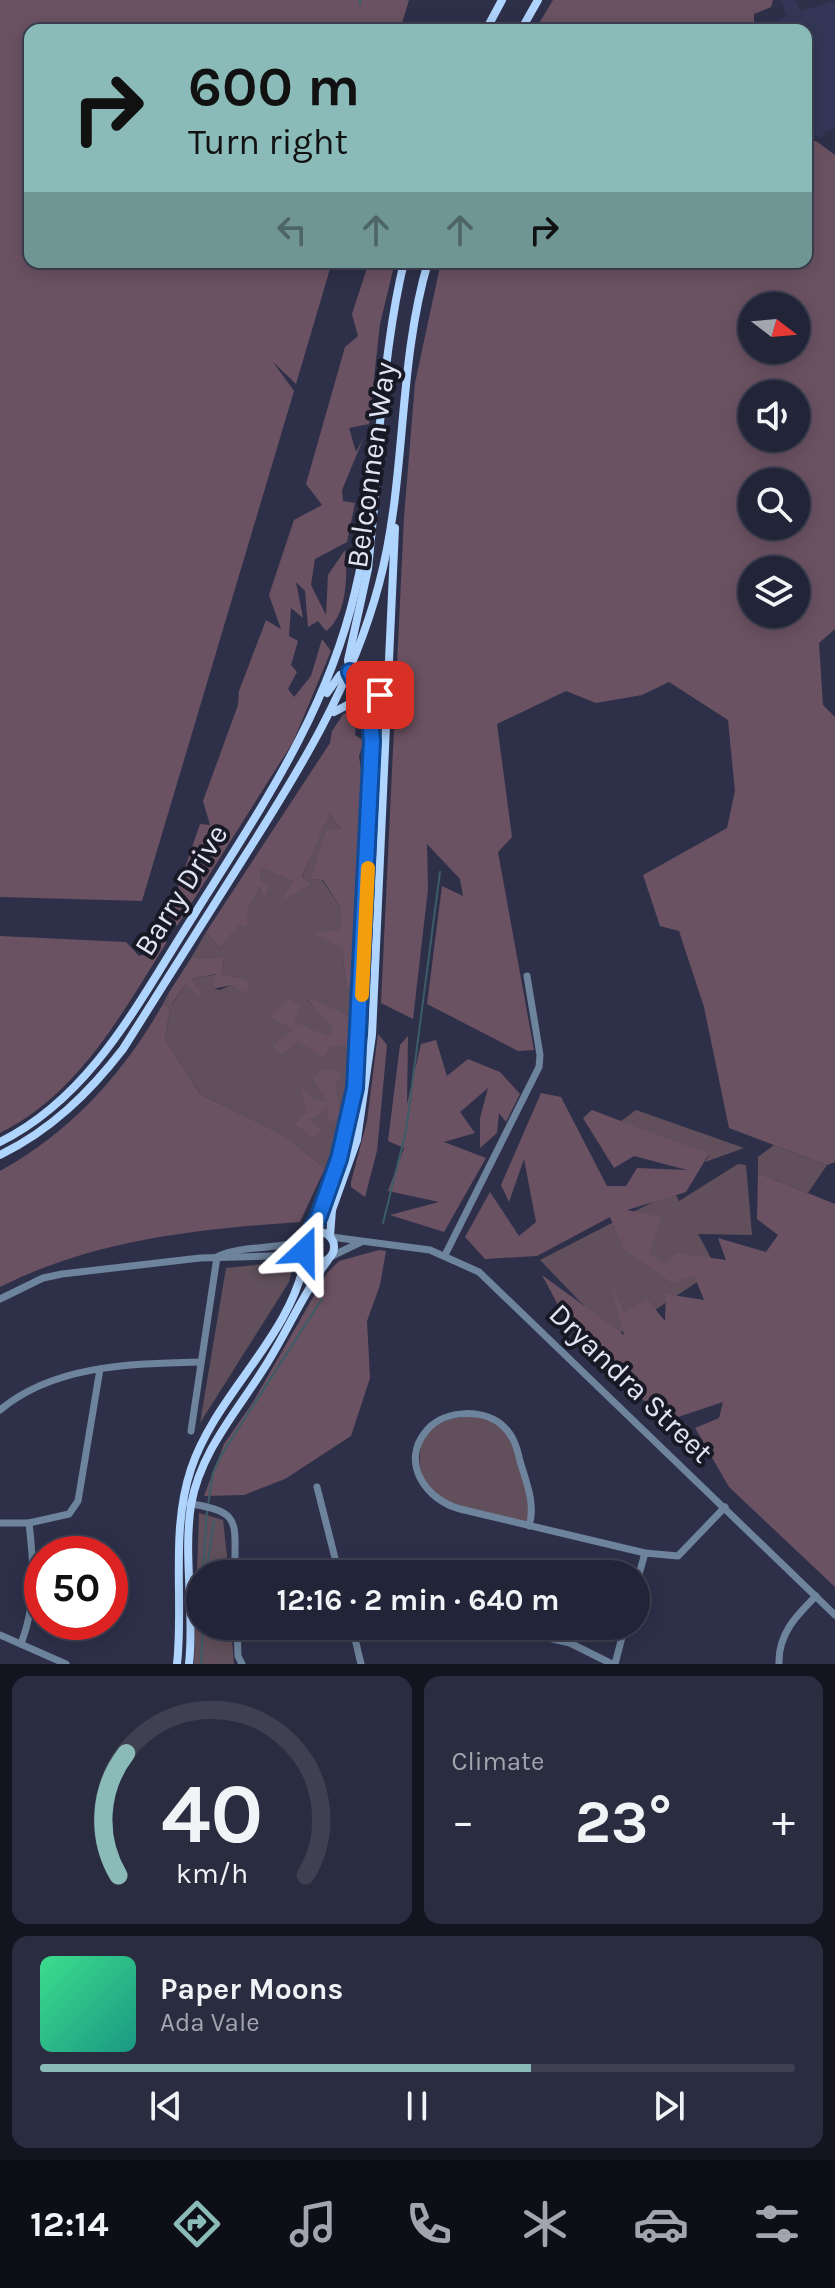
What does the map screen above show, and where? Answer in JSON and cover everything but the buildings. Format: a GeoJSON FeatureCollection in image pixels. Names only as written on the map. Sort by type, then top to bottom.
{"type":"FeatureCollection","features":[{"type":"Feature","properties":{"kind":"main road"},"geometry":{"type":"LineString","coordinates":[[489,24],[502,0]]}},
{"type":"Feature","properties":{"kind":"main road"},"geometry":{"type":"LineString","coordinates":[[524,24],[538,0]]}},
{"type":"Feature","properties":{"kind":"main road","name":"Belconnen Way"},"geometry":{"type":"LineString","coordinates":[[348,622],[362,556],[403,268]]}},
{"type":"Feature","properties":{"kind":"main road","name":"Belconnen Way"},"geometry":{"type":"LineString","coordinates":[[350,672],[380,581],[395,495],[405,384],[427,268]]}},
{"type":"Feature","properties":{"kind":"main road"},"geometry":{"type":"LineString","coordinates":[[189,1664],[192,1634],[191,1468],[204,1439],[295,1294],[308,1237],[339,1159],[356,1077],[371,789],[371,719],[365,699],[350,672],[349,651],[372,541],[380,422]]}},
{"type":"Feature","properties":{"kind":"main road"},"geometry":{"type":"LineString","coordinates":[[177,1664],[191,1504],[214,1442],[256,1381],[330,1258],[334,1247],[330,1236],[332,1210],[351,1163],[367,1080],[395,569],[395,495]]}},
{"type":"Feature","properties":{"kind":"main road","name":"Barry Drive"},"geometry":{"type":"LineString","coordinates":[[0,1142],[58,1104],[113,1042],[285,771],[311,721],[348,622]]}},
{"type":"Feature","properties":{"kind":"main road"},"geometry":{"type":"LineString","coordinates":[[311,721],[335,681],[350,672],[364,674],[376,686],[385,732]]}},
{"type":"Feature","properties":{"kind":"main road","name":"Barry Drive"},"geometry":{"type":"LineString","coordinates":[[0,1155],[25,1143],[64,1114],[98,1082],[123,1049],[330,715],[350,672]]}},
{"type":"Feature","properties":{"kind":"main road"},"geometry":{"type":"LineString","coordinates":[[330,715],[353,702],[363,707],[371,719]]}},
{"type":"Feature","properties":{"kind":"main road"},"geometry":{"type":"LineString","coordinates":[[308,1237],[319,1231],[330,1236]]}},
{"type":"Feature","properties":{"kind":"main road"},"geometry":{"type":"LineString","coordinates":[[306,1255],[316,1262],[330,1258]]}},
{"type":"Feature","properties":{"kind":"street"},"geometry":{"type":"LineString","coordinates":[[445,1255],[539,1067],[540,1055],[527,976]]}},
{"type":"Feature","properties":{"kind":"street","name":"Dryandra Street"},"geometry":{"type":"LineString","coordinates":[[330,1236],[416,1247],[445,1255],[489,1280],[835,1615]]}},
{"type":"Feature","properties":{"kind":"street"},"geometry":{"type":"LineString","coordinates":[[217,1257],[228,1252],[283,1248],[308,1237]]}},
{"type":"Feature","properties":{"kind":"street"},"geometry":{"type":"LineString","coordinates":[[330,1258],[363,1241]]}},
{"type":"Feature","properties":{"kind":"street"},"geometry":{"type":"LineString","coordinates":[[0,1299],[43,1278],[62,1274],[217,1257],[306,1255]]}},
{"type":"Feature","properties":{"kind":"street"},"geometry":{"type":"LineString","coordinates":[[191,1431],[217,1257]]}},
{"type":"Feature","properties":{"kind":"street"},"geometry":{"type":"LineString","coordinates":[[0,1410],[45,1383],[70,1374],[201,1362]]}},
{"type":"Feature","properties":{"kind":"street"},"geometry":{"type":"LineString","coordinates":[[0,1523],[29,1523],[69,1514],[78,1501],[100,1369]]}},
{"type":"Feature","properties":{"kind":"street"},"geometry":{"type":"LineString","coordinates":[[529,1526],[532,1502],[515,1443],[506,1429],[491,1418],[464,1414],[445,1418],[427,1431],[416,1462],[421,1481],[431,1495],[452,1507],[529,1526],[645,1553],[678,1556],[725,1507]]}},
{"type":"Feature","properties":{"kind":"street"},"geometry":{"type":"LineString","coordinates":[[317,1487],[335,1560]]}},
{"type":"Feature","properties":{"kind":"street"},"geometry":{"type":"LineString","coordinates":[[191,1504],[223,1509],[230,1517],[234,1560]]}},
{"type":"Feature","properties":{"kind":"street"},"geometry":{"type":"LineString","coordinates":[[21,1644],[31,1616],[36,1583],[29,1523]]}},
{"type":"Feature","properties":{"kind":"street"},"geometry":{"type":"LineString","coordinates":[[643,1560],[645,1553]]}},
{"type":"Feature","properties":{"kind":"street"},"geometry":{"type":"LineString","coordinates":[[779,1664],[778,1653],[786,1629],[816,1596]]}},
{"type":"Feature","properties":{"kind":"street"},"geometry":{"type":"LineString","coordinates":[[0,1635],[66,1664]]}},
{"type":"Feature","properties":{"kind":"street"},"geometry":{"type":"LineString","coordinates":[[237,1640],[238,1656],[242,1664]]}},
{"type":"Feature","properties":{"kind":"street"},"geometry":{"type":"LineString","coordinates":[[355,1640],[361,1664]]}},
{"type":"Feature","properties":{"kind":"street"},"geometry":{"type":"LineString","coordinates":[[557,1640],[570,1643],[613,1664],[621,1640]]}},
{"type":"Feature","properties":{"kind":"shaded area"},"geometry":{"type":"Polygon","coordinates":[[[0,0],[409,0],[402,24],[24,24],[24,268],[330,268],[296,384],[273,362],[294,391],[142,901],[0,897],[0,0]]]}},
{"type":"Feature","properties":{"kind":"shaded area"},"geometry":{"type":"Polygon","coordinates":[[[553,0],[773,0],[771,7],[754,14],[754,24],[539,24],[553,0]]]}},
{"type":"Feature","properties":{"kind":"shaded area"},"geometry":{"type":"Polygon","coordinates":[[[781,0],[795,0],[800,11],[835,1],[835,128],[825,132],[821,138],[812,134],[812,24],[771,24],[787,16],[781,0]]]}},
{"type":"Feature","properties":{"kind":"shaded area"},"geometry":{"type":"Polygon","coordinates":[[[812,141],[835,155],[835,629],[819,643],[823,705],[835,717],[835,1162],[827,1165],[729,1128],[704,1007],[679,931],[660,926],[643,875],[727,828],[735,791],[728,720],[669,682],[642,695],[596,703],[566,691],[497,724],[512,837],[498,852],[534,1050],[518,1051],[427,1004],[442,886],[463,896],[460,879],[427,844],[428,889],[413,1019],[381,1003],[404,517],[415,383],[440,268],[812,268],[812,141]]]}},
{"type":"Feature","properties":{"kind":"shaded area"},"geometry":{"type":"Polygon","coordinates":[[[367,268],[394,268],[380,324],[369,424],[349,428],[356,452],[364,437],[342,490],[343,501],[355,503],[347,542],[315,559],[311,585],[326,615],[328,575],[345,550],[342,605],[326,631],[318,621],[308,627],[305,591],[296,582],[303,618],[291,608],[289,636],[298,641],[291,665],[297,672],[288,689],[294,697],[311,676],[322,639],[331,651],[293,742],[177,926],[167,920],[200,824],[210,825],[203,801],[238,705],[239,691],[266,620],[281,629],[269,595],[294,520],[322,505],[306,484],[345,347],[358,336],[352,314],[367,268]]]}},
{"type":"Feature","properties":{"kind":"shaded area"},"geometry":{"type":"Polygon","coordinates":[[[344,713],[357,719],[355,735],[364,741],[359,756],[364,790],[353,986],[346,986],[342,948],[312,933],[341,930],[340,907],[323,880],[311,879],[326,831],[341,829],[329,814],[302,877],[312,885],[282,901],[292,881],[262,867],[260,880],[270,885],[264,898],[260,887],[247,909],[247,926],[238,925],[219,948],[206,932],[330,743],[332,731],[344,713]]]}},
{"type":"Feature","properties":{"kind":"shaded area"},"geometry":{"type":"Polygon","coordinates":[[[328,813],[341,829],[312,879],[322,880],[340,907],[342,931],[314,933],[342,947],[346,986],[353,986],[352,1017],[306,999],[336,1028],[333,1046],[349,1046],[343,1116],[325,1168],[284,1135],[200,1094],[165,1039],[170,1010],[163,1004],[168,994],[171,1005],[185,985],[199,992],[192,979],[218,974],[212,988],[220,990],[245,979],[222,974],[224,957],[191,958],[206,932],[219,948],[261,886],[264,897],[269,885],[260,880],[262,866],[292,881],[283,900],[312,885],[302,878],[328,813]]]}},
{"type":"Feature","properties":{"kind":"shaded area"},"geometry":{"type":"Polygon","coordinates":[[[0,936],[126,942],[139,956],[154,951],[144,939],[167,942],[115,1023],[76,1074],[28,1117],[0,1133],[0,936]]]}},
{"type":"Feature","properties":{"kind":"shaded area"},"geometry":{"type":"Polygon","coordinates":[[[224,957],[222,974],[245,979],[250,987],[243,993],[233,985],[212,989],[216,974],[192,979],[203,998],[185,985],[170,1006],[168,994],[191,958],[224,957]]]}},
{"type":"Feature","properties":{"kind":"shaded area"},"geometry":{"type":"Polygon","coordinates":[[[305,997],[352,1017],[349,1046],[330,1046],[323,1058],[298,1041],[282,1054],[273,1046],[293,1029],[270,1017],[289,999],[299,1006],[294,1022],[328,1036],[334,1029],[305,997]]]}},
{"type":"Feature","properties":{"kind":"shaded area"},"geometry":{"type":"Polygon","coordinates":[[[163,1004],[170,1009],[165,1039],[200,1094],[284,1135],[325,1168],[300,1222],[184,1233],[109,1248],[35,1271],[0,1287],[0,1171],[50,1138],[93,1099],[131,1054],[163,1004]]]}},
{"type":"Feature","properties":{"kind":"shaded area"},"geometry":{"type":"Polygon","coordinates":[[[378,1034],[387,1045],[377,1151],[365,1197],[351,1187],[351,1182],[367,1121],[378,1034]]]}},
{"type":"Feature","properties":{"kind":"shaded area"},"geometry":{"type":"Polygon","coordinates":[[[408,1036],[407,1104],[421,1044],[436,1040],[447,1076],[468,1059],[500,1072],[520,1094],[506,1122],[499,1113],[497,1133],[480,1148],[480,1118],[488,1088],[460,1112],[475,1133],[444,1142],[486,1158],[444,1232],[390,1215],[439,1202],[388,1191],[404,1148],[388,1141],[400,1045],[408,1036]]]}},
{"type":"Feature","properties":{"kind":"shaded area"},"geometry":{"type":"Polygon","coordinates":[[[323,1069],[342,1073],[335,1085],[341,1118],[328,1122],[328,1105],[316,1117],[307,1118],[322,1130],[314,1138],[295,1124],[307,1112],[299,1085],[313,1100],[328,1101],[313,1079],[323,1069]]]}},
{"type":"Feature","properties":{"kind":"shaded area"},"geometry":{"type":"Polygon","coordinates":[[[541,1093],[561,1097],[607,1186],[626,1186],[637,1168],[687,1170],[634,1156],[614,1168],[583,1118],[592,1110],[709,1154],[686,1192],[627,1210],[661,1217],[649,1254],[665,1264],[676,1253],[726,1260],[718,1238],[766,1252],[778,1235],[757,1219],[758,1173],[835,1204],[835,1587],[729,1487],[695,1428],[719,1418],[723,1402],[666,1421],[574,1335],[542,1275],[624,1335],[611,1283],[624,1314],[647,1299],[665,1321],[666,1294],[704,1300],[694,1275],[672,1283],[624,1249],[610,1217],[537,1256],[485,1259],[465,1237],[490,1192],[519,1236],[536,1222],[524,1159],[509,1202],[501,1185],[541,1093]]]}},
{"type":"Feature","properties":{"kind":"shaded area"},"geometry":{"type":"Polygon","coordinates":[[[636,1110],[744,1148],[705,1162],[709,1155],[621,1121],[636,1110]]]}},
{"type":"Feature","properties":{"kind":"shaded area"},"geometry":{"type":"Polygon","coordinates":[[[774,1145],[827,1165],[808,1193],[758,1173],[758,1157],[774,1145]]]}},
{"type":"Feature","properties":{"kind":"shaded area"},"geometry":{"type":"Polygon","coordinates":[[[738,1164],[746,1165],[752,1235],[698,1234],[717,1269],[614,1337],[540,1260],[674,1191],[679,1201],[738,1164]]]}},
{"type":"Feature","properties":{"kind":"shaded area"},"geometry":{"type":"Polygon","coordinates":[[[379,1250],[386,1251],[380,1285],[367,1321],[370,1378],[351,1436],[285,1479],[244,1495],[204,1496],[224,1444],[253,1402],[327,1273],[339,1261],[379,1250]]]}},
{"type":"Feature","properties":{"kind":"shaded area"},"geometry":{"type":"Polygon","coordinates":[[[294,1261],[289,1282],[200,1423],[226,1268],[294,1261]]]}},
{"type":"Feature","properties":{"kind":"shaded area"},"geometry":{"type":"Polygon","coordinates":[[[482,1415],[511,1435],[532,1502],[529,1526],[452,1507],[421,1481],[421,1448],[430,1429],[450,1419],[482,1415]]]}},
{"type":"Feature","properties":{"kind":"shaded area"},"geometry":{"type":"Polygon","coordinates":[[[199,1513],[223,1520],[227,1560],[197,1560],[199,1513]]]}},
{"type":"Feature","properties":{"kind":"shaded area"},"geometry":{"type":"Polygon","coordinates":[[[195,1640],[232,1640],[234,1664],[194,1664],[195,1640]]]}},
{"type":"Feature","properties":{"kind":"waterway"},"geometry":{"type":"LineString","coordinates":[[360,0],[360,5]]}},
{"type":"Feature","properties":{"kind":"waterway"},"geometry":{"type":"LineString","coordinates":[[383,1223],[406,1131],[440,872]]}},
{"type":"Feature","properties":{"kind":"waterway"},"geometry":{"type":"LineString","coordinates":[[208,1505],[213,1473],[220,1457],[322,1299]]}},
{"type":"Feature","properties":{"kind":"waterway"},"geometry":{"type":"LineString","coordinates":[[204,1560],[207,1511]]}},
{"type":"Feature","properties":{"kind":"waterway"},"geometry":{"type":"LineString","coordinates":[[208,1560],[214,1521]]}},
{"type":"Feature","properties":{"kind":"waterway"},"geometry":{"type":"LineString","coordinates":[[201,1664],[202,1640]]}},
{"type":"Feature","properties":{"kind":"slow traffic"},"geometry":{"type":"LineString","coordinates":[[362,995],[368,868]]}},
{"type":"Feature","properties":{"kind":"route"},"geometry":{"type":"LineString","coordinates":[[304,1251],[304,1243],[319,1216],[339,1159],[350,1115],[359,1054],[372,741],[369,708],[350,672],[367,676],[380,695]]}}]}
